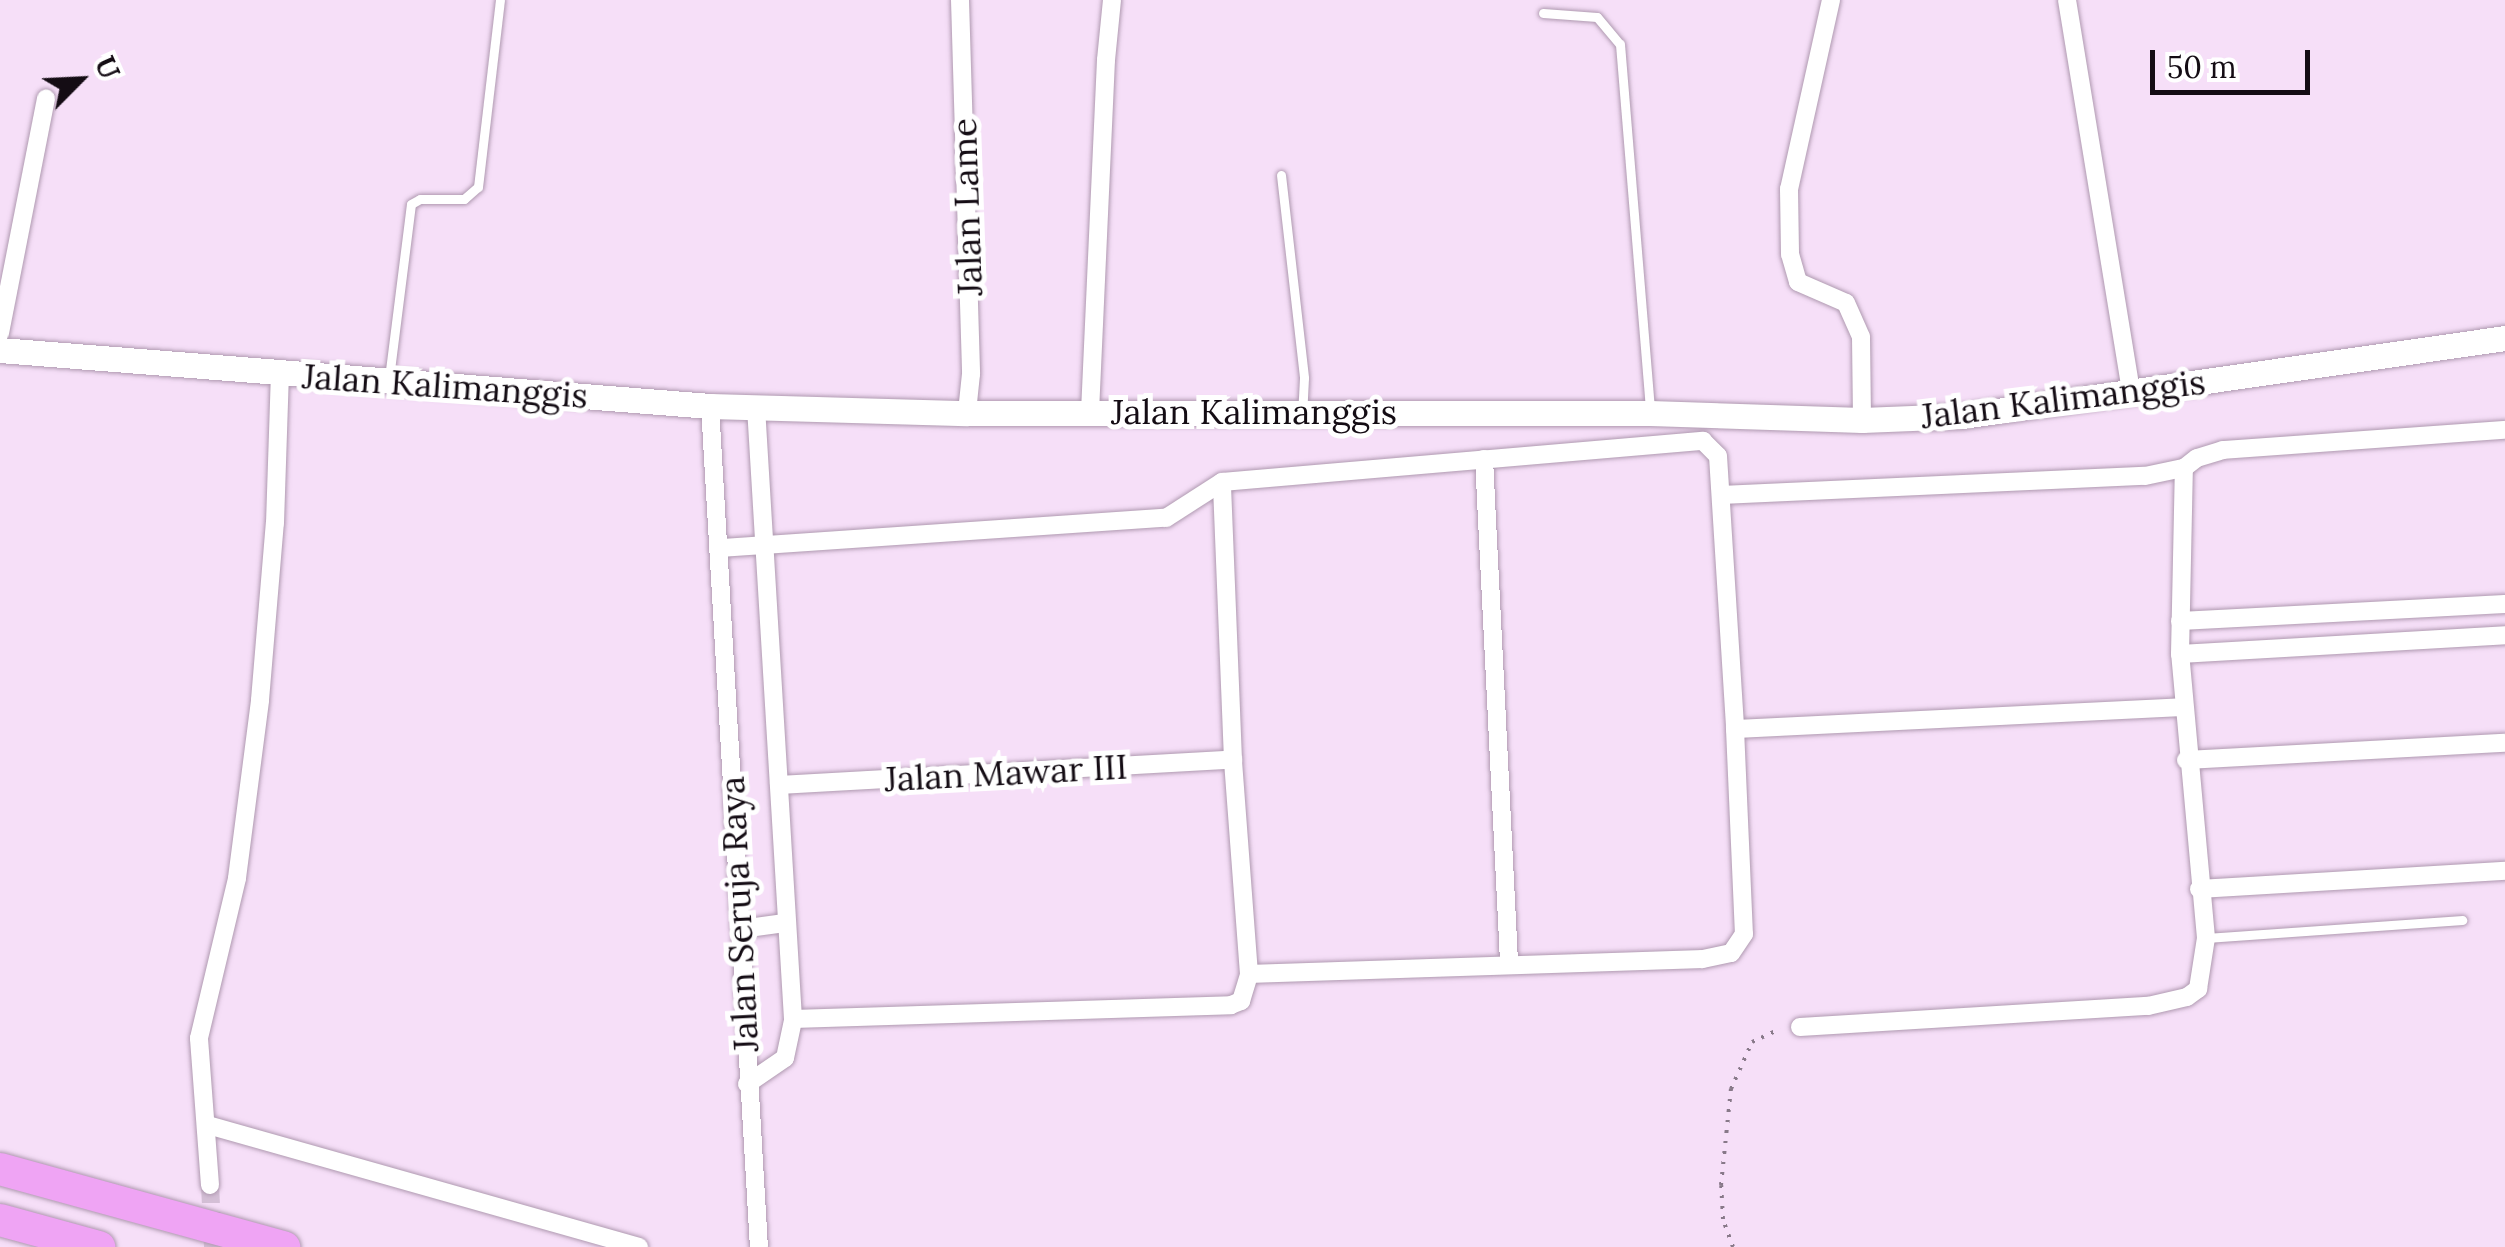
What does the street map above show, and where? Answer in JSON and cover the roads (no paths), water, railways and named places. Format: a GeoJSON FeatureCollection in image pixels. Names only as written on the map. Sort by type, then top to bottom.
{"type":"FeatureCollection","features":[{"type":"Feature","properties":{"kind":"highway"},"geometry":{"type":"LineString","coordinates":[[0,1169],[284,1247]]}},
{"type":"Feature","properties":{"kind":"highway"},"geometry":{"type":"LineString","coordinates":[[0,1220],[99,1247]]}},
{"type":"Feature","properties":{"kind":"main road","name":"Jalan Kalimanggis"},"geometry":{"type":"LineString","coordinates":[[0,350],[710,406],[967,413],[1650,413],[1862,420],[1962,416],[2505,338]]}},
{"type":"Feature","properties":{"kind":"street","name":"Jalan Lame"},"geometry":{"type":"LineString","coordinates":[[960,0],[971,374],[967,413]]}},
{"type":"Feature","properties":{"kind":"street"},"geometry":{"type":"LineString","coordinates":[[1090,412],[1112,0]]}},
{"type":"Feature","properties":{"kind":"street"},"geometry":{"type":"LineString","coordinates":[[1832,0],[1789,189],[1790,254],[1798,282],[1846,303],[1861,337],[1862,420]]}},
{"type":"Feature","properties":{"kind":"street"},"geometry":{"type":"LineString","coordinates":[[2067,0],[2131,390]]}},
{"type":"Feature","properties":{"kind":"street"},"geometry":{"type":"LineString","coordinates":[[0,333],[46,98]]}},
{"type":"Feature","properties":{"kind":"street"},"geometry":{"type":"LineString","coordinates":[[210,1185],[198,1038],[237,878],[260,700],[276,523],[280,374]]}},
{"type":"Feature","properties":{"kind":"street","name":"Jalan Seruja Raya"},"geometry":{"type":"LineString","coordinates":[[710,406],[747,1084]]}},
{"type":"Feature","properties":{"kind":"street","name":"Jalan Seruja Raya"},"geometry":{"type":"LineString","coordinates":[[747,1084],[785,1058],[793,1019],[756,407]]}},
{"type":"Feature","properties":{"kind":"street"},"geometry":{"type":"LineString","coordinates":[[1721,495],[2144,476],[2184,468],[2197,458],[2238,448],[2505,430]]}},
{"type":"Feature","properties":{"kind":"street"},"geometry":{"type":"LineString","coordinates":[[720,548],[1166,518],[1222,482],[1703,441],[1718,456],[1734,729],[1744,934],[1731,953],[1702,958],[1249,974]]}},
{"type":"Feature","properties":{"kind":"street"},"geometry":{"type":"LineString","coordinates":[[1484,460],[1509,962]]}},
{"type":"Feature","properties":{"kind":"street"},"geometry":{"type":"LineString","coordinates":[[1800,1028],[2165,1002],[2198,990],[2206,938],[2186,760],[2180,654],[2184,468]]}},
{"type":"Feature","properties":{"kind":"street"},"geometry":{"type":"LineString","coordinates":[[793,1019],[1231,1006],[1247,992],[1222,482]]}},
{"type":"Feature","properties":{"kind":"street"},"geometry":{"type":"LineString","coordinates":[[2180,621],[2505,604]]}},
{"type":"Feature","properties":{"kind":"street"},"geometry":{"type":"LineString","coordinates":[[2180,654],[2505,635]]}},
{"type":"Feature","properties":{"kind":"street"},"geometry":{"type":"LineString","coordinates":[[1734,729],[2183,706]]}},
{"type":"Feature","properties":{"kind":"street"},"geometry":{"type":"LineString","coordinates":[[2186,760],[2505,742]]}},
{"type":"Feature","properties":{"kind":"street","name":"Jalan Mawar III"},"geometry":{"type":"LineString","coordinates":[[778,785],[1233,760]]}},
{"type":"Feature","properties":{"kind":"street"},"geometry":{"type":"LineString","coordinates":[[2199,889],[2505,871]]}},
{"type":"Feature","properties":{"kind":"street"},"geometry":{"type":"LineString","coordinates":[[741,929],[785,923]]}},
{"type":"Feature","properties":{"kind":"street"},"geometry":{"type":"LineString","coordinates":[[747,1084],[759,1247]]}},
{"type":"Feature","properties":{"kind":"street"},"geometry":{"type":"LineString","coordinates":[[208,1125],[639,1247]]}},
{"type":"Feature","properties":{"kind":"lane"},"geometry":{"type":"LineString","coordinates":[[389,380],[411,204],[464,199],[478,188],[500,0]]}},
{"type":"Feature","properties":{"kind":"lane"},"geometry":{"type":"LineString","coordinates":[[1543,13],[1597,17],[1620,44],[1650,413]]}},
{"type":"Feature","properties":{"kind":"lane"},"geometry":{"type":"LineString","coordinates":[[1281,175],[1304,378],[1302,412]]}},
{"type":"Feature","properties":{"kind":"lane"},"geometry":{"type":"LineString","coordinates":[[2206,938],[2462,920]]}},
{"type":"Feature","properties":{"kind":"tunnel"},"geometry":{"type":"LineString","coordinates":[[210,1185],[213,1247]]}}]}
